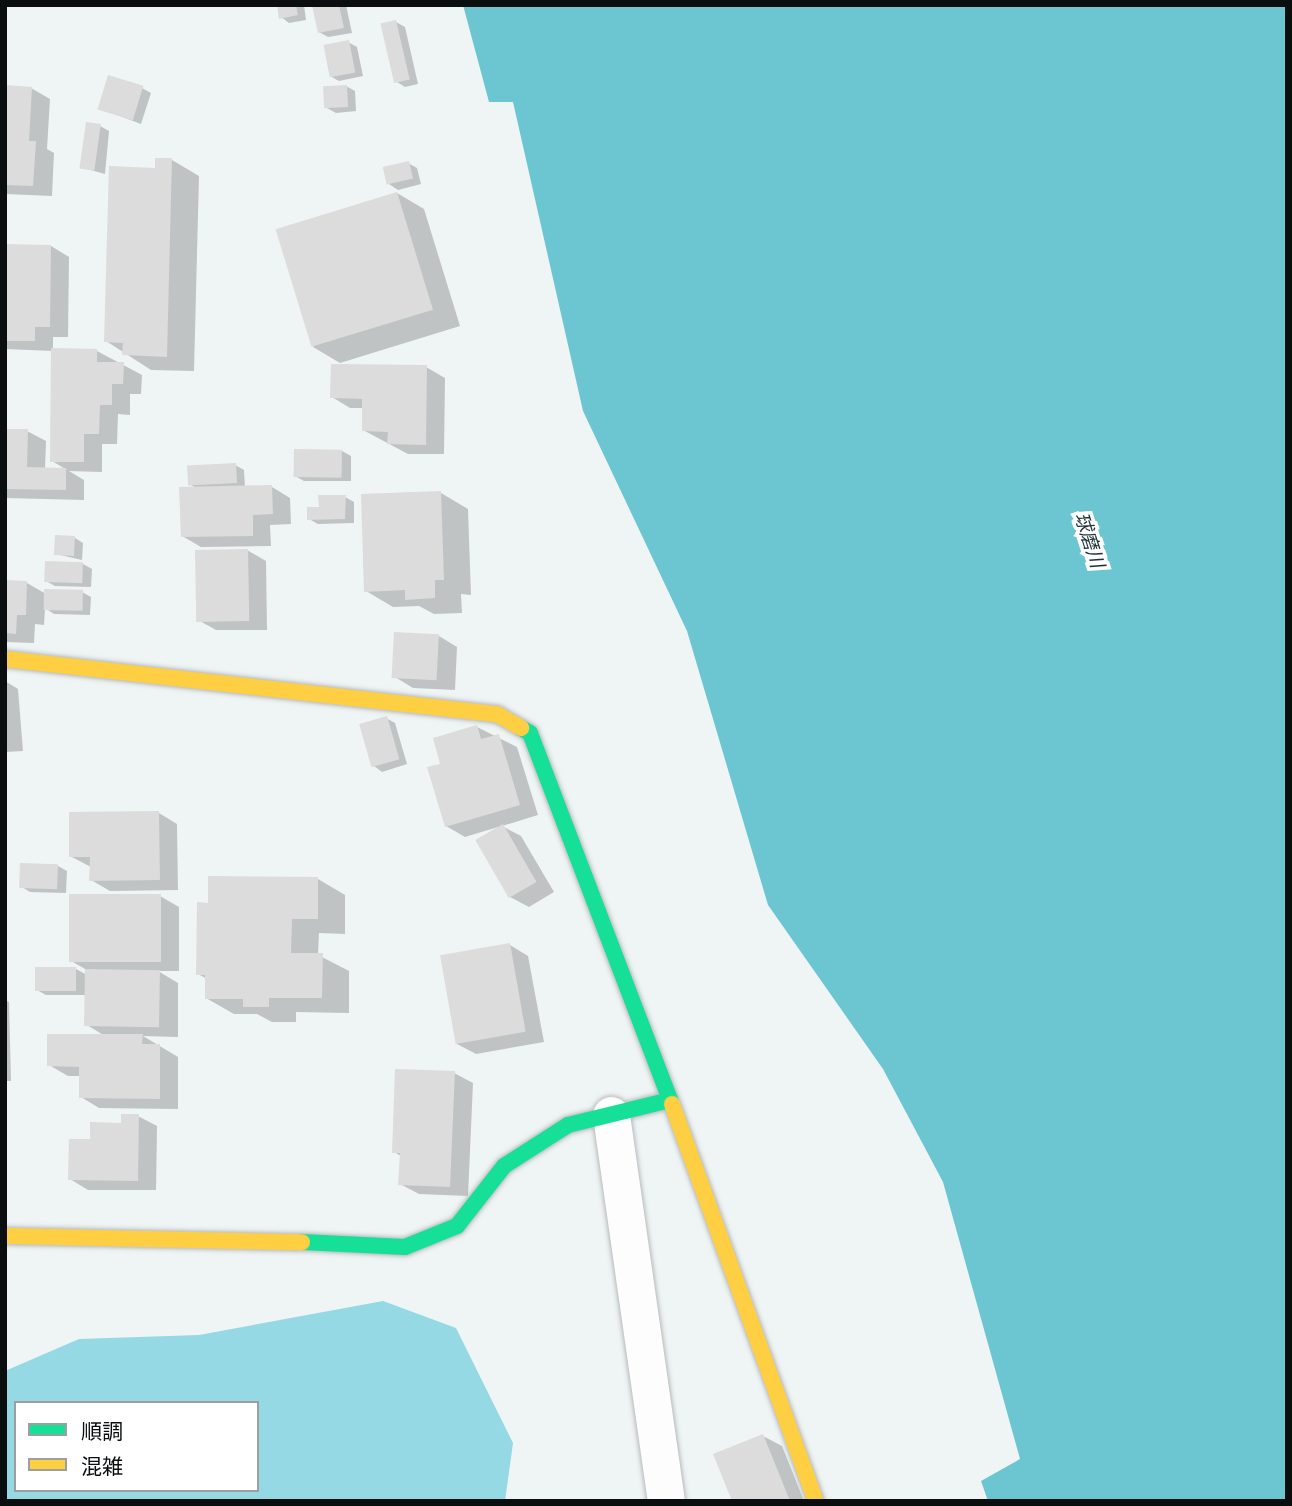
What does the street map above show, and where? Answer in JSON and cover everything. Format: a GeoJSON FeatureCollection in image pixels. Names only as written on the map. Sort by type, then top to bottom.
{"type":"FeatureCollection","features":[{"type":"Feature","properties":{"kind":"street"},"geometry":{"type":"LineString","coordinates":[[5,659],[497,713],[530,733],[670,1100],[816,1501]]}},
{"type":"Feature","properties":{"kind":"street"},"geometry":{"type":"LineString","coordinates":[[5,1236],[183,1237],[405,1247],[457,1226],[504,1166],[568,1125],[670,1100]]}},
{"type":"Feature","properties":{"kind":"street"},"geometry":{"type":"LineString","coordinates":[[611,1115],[666,1501]]}},
{"type":"Feature","properties":{"kind":"shaded area"},"geometry":{"type":"Polygon","coordinates":[[[383,1301],[456,1328],[513,1443],[505,1501],[5,1501],[5,1371],[79,1339],[199,1335],[383,1301]]]}},
{"type":"Feature","properties":{"kind":"water","name":"球磨川"},"geometry":{"type":"Polygon","coordinates":[[[463,5],[1287,5],[1287,1501],[988,1501],[981,1481],[1020,1459],[943,1182],[883,1069],[768,905],[687,631],[583,411],[513,102],[489,102],[463,5]]]}},
{"type":"Feature","properties":{"kind":"building"},"geometry":{"type":"Polygon","coordinates":[[[277,5],[296,5],[298,15],[279,19],[277,5]]]}},
{"type":"Feature","properties":{"kind":"building"},"geometry":{"type":"Polygon","coordinates":[[[312,5],[339,5],[344,28],[318,33],[312,5]]]}},
{"type":"Feature","properties":{"kind":"building"},"geometry":{"type":"Polygon","coordinates":[[[396,20],[410,79],[394,83],[380,24],[396,20]]]}},
{"type":"Feature","properties":{"kind":"building"},"geometry":{"type":"Polygon","coordinates":[[[349,40],[355,72],[330,77],[323,45],[349,40]]]}},
{"type":"Feature","properties":{"kind":"building"},"geometry":{"type":"Polygon","coordinates":[[[108,75],[143,86],[133,120],[97,109],[108,75]]]}},
{"type":"Feature","properties":{"kind":"building"},"geometry":{"type":"Polygon","coordinates":[[[5,85],[32,87],[29,141],[36,141],[33,186],[5,185],[5,85]]]}},
{"type":"Feature","properties":{"kind":"building"},"geometry":{"type":"Polygon","coordinates":[[[347,85],[348,107],[324,108],[323,86],[347,85]]]}},
{"type":"Feature","properties":{"kind":"building"},"geometry":{"type":"Polygon","coordinates":[[[86,122],[101,124],[94,171],[79,169],[86,122]]]}},
{"type":"Feature","properties":{"kind":"building"},"geometry":{"type":"Polygon","coordinates":[[[155,158],[172,158],[167,357],[122,355],[123,343],[104,342],[109,166],[155,168],[155,158]]]}},
{"type":"Feature","properties":{"kind":"building"},"geometry":{"type":"Polygon","coordinates":[[[409,161],[413,179],[387,185],[383,167],[409,161]]]}},
{"type":"Feature","properties":{"kind":"building"},"geometry":{"type":"Polygon","coordinates":[[[397,192],[433,310],[312,347],[276,229],[397,192]]]}},
{"type":"Feature","properties":{"kind":"building"},"geometry":{"type":"Polygon","coordinates":[[[5,244],[51,245],[50,327],[35,327],[35,341],[5,341],[5,244]]]}},
{"type":"Feature","properties":{"kind":"building"},"geometry":{"type":"Polygon","coordinates":[[[51,348],[97,349],[97,362],[124,362],[123,384],[112,384],[112,405],[100,405],[99,434],[84,434],[84,462],[50,462],[51,348]]]}},
{"type":"Feature","properties":{"kind":"building"},"geometry":{"type":"Polygon","coordinates":[[[331,364],[427,365],[426,445],[387,444],[388,432],[362,431],[362,399],[330,398],[331,364]]]}},
{"type":"Feature","properties":{"kind":"building"},"geometry":{"type":"Polygon","coordinates":[[[5,429],[28,429],[27,467],[66,468],[66,490],[5,489],[5,429]]]}},
{"type":"Feature","properties":{"kind":"building"},"geometry":{"type":"Polygon","coordinates":[[[294,449],[342,450],[342,478],[294,477],[294,449]]]}},
{"type":"Feature","properties":{"kind":"building"},"geometry":{"type":"Polygon","coordinates":[[[236,463],[237,483],[188,486],[187,466],[236,463]]]}},
{"type":"Feature","properties":{"kind":"building"},"geometry":{"type":"Polygon","coordinates":[[[272,485],[273,514],[253,515],[253,536],[181,537],[179,487],[272,485]]]}},
{"type":"Feature","properties":{"kind":"building"},"geometry":{"type":"Polygon","coordinates":[[[441,491],[444,580],[435,580],[435,598],[405,600],[405,590],[364,592],[361,494],[441,491]]]}},
{"type":"Feature","properties":{"kind":"building"},"geometry":{"type":"Polygon","coordinates":[[[318,495],[346,495],[345,519],[307,520],[307,507],[319,507],[318,495]]]}},
{"type":"Feature","properties":{"kind":"building"},"geometry":{"type":"Polygon","coordinates":[[[55,535],[75,536],[74,556],[54,555],[55,535]]]}},
{"type":"Feature","properties":{"kind":"building"},"geometry":{"type":"Polygon","coordinates":[[[248,549],[249,621],[196,622],[195,550],[248,549]]]}},
{"type":"Feature","properties":{"kind":"building"},"geometry":{"type":"Polygon","coordinates":[[[45,561],[83,562],[82,583],[44,582],[45,561]]]}},
{"type":"Feature","properties":{"kind":"building"},"geometry":{"type":"Polygon","coordinates":[[[5,580],[27,581],[26,615],[17,615],[16,634],[5,633],[5,580]]]}},
{"type":"Feature","properties":{"kind":"building"},"geometry":{"type":"Polygon","coordinates":[[[44,589],[83,590],[83,611],[44,610],[44,589]]]}},
{"type":"Feature","properties":{"kind":"building"},"geometry":{"type":"Polygon","coordinates":[[[394,632],[439,634],[437,680],[392,678],[394,632]]]}},
{"type":"Feature","properties":{"kind":"building"},"geometry":{"type":"Polygon","coordinates":[[[387,716],[399,759],[372,767],[359,724],[387,716]]]}},
{"type":"Feature","properties":{"kind":"building"},"geometry":{"type":"Polygon","coordinates":[[[477,725],[481,739],[499,734],[520,805],[445,827],[427,767],[440,764],[433,738],[477,725]]]}},
{"type":"Feature","properties":{"kind":"building"},"geometry":{"type":"Polygon","coordinates":[[[159,811],[160,880],[89,881],[90,857],[69,857],[69,812],[159,811]]]}},
{"type":"Feature","properties":{"kind":"building"},"geometry":{"type":"Polygon","coordinates":[[[503,824],[536,882],[509,898],[475,840],[503,824]]]}},
{"type":"Feature","properties":{"kind":"building"},"geometry":{"type":"Polygon","coordinates":[[[20,863],[58,864],[57,889],[19,888],[20,863]]]}},
{"type":"Feature","properties":{"kind":"building"},"geometry":{"type":"Polygon","coordinates":[[[208,876],[318,877],[318,919],[292,919],[291,953],[323,953],[322,998],[269,998],[269,1007],[243,1007],[243,999],[205,999],[205,975],[196,975],[197,902],[208,903],[208,876]]]}},
{"type":"Feature","properties":{"kind":"building"},"geometry":{"type":"Polygon","coordinates":[[[69,894],[161,894],[161,962],[69,962],[69,894]]]}},
{"type":"Feature","properties":{"kind":"building"},"geometry":{"type":"Polygon","coordinates":[[[510,943],[526,1032],[456,1044],[440,955],[510,943]]]}},
{"type":"Feature","properties":{"kind":"building"},"geometry":{"type":"Polygon","coordinates":[[[35,967],[76,967],[76,991],[35,991],[35,967]]]}},
{"type":"Feature","properties":{"kind":"building"},"geometry":{"type":"Polygon","coordinates":[[[85,969],[160,970],[159,1027],[84,1026],[85,969]]]}},
{"type":"Feature","properties":{"kind":"building"},"geometry":{"type":"Polygon","coordinates":[[[47,1034],[143,1034],[142,1044],[160,1044],[160,1099],[79,1098],[79,1067],[47,1066],[47,1034]]]}},
{"type":"Feature","properties":{"kind":"building"},"geometry":{"type":"Polygon","coordinates":[[[395,1069],[455,1071],[450,1187],[398,1185],[400,1153],[392,1153],[395,1069]]]}},
{"type":"Feature","properties":{"kind":"building"},"geometry":{"type":"Polygon","coordinates":[[[121,1114],[139,1114],[138,1181],[68,1180],[69,1139],[90,1139],[90,1122],[121,1123],[121,1114]]]}},
{"type":"Feature","properties":{"kind":"building"},"geometry":{"type":"Polygon","coordinates":[[[763,1434],[790,1501],[732,1501],[713,1454],[763,1434]]]}},
{"type":"Feature","properties":{"kind":"traffic: fast"},"geometry":{"type":"LineString","coordinates":[[521,728],[530,733],[672,1104]]}},
{"type":"Feature","properties":{"kind":"traffic: fast"},"geometry":{"type":"LineString","coordinates":[[302,1242],[405,1247],[457,1226],[504,1166],[568,1125],[670,1100]]}},
{"type":"Feature","properties":{"kind":"traffic: slow"},"geometry":{"type":"LineString","coordinates":[[5,659],[497,714],[521,728]]}},
{"type":"Feature","properties":{"kind":"traffic: slow"},"geometry":{"type":"LineString","coordinates":[[672,1104],[816,1501]]}},
{"type":"Feature","properties":{"kind":"traffic: slow"},"geometry":{"type":"LineString","coordinates":[[5,1236],[302,1242]]}}]}
